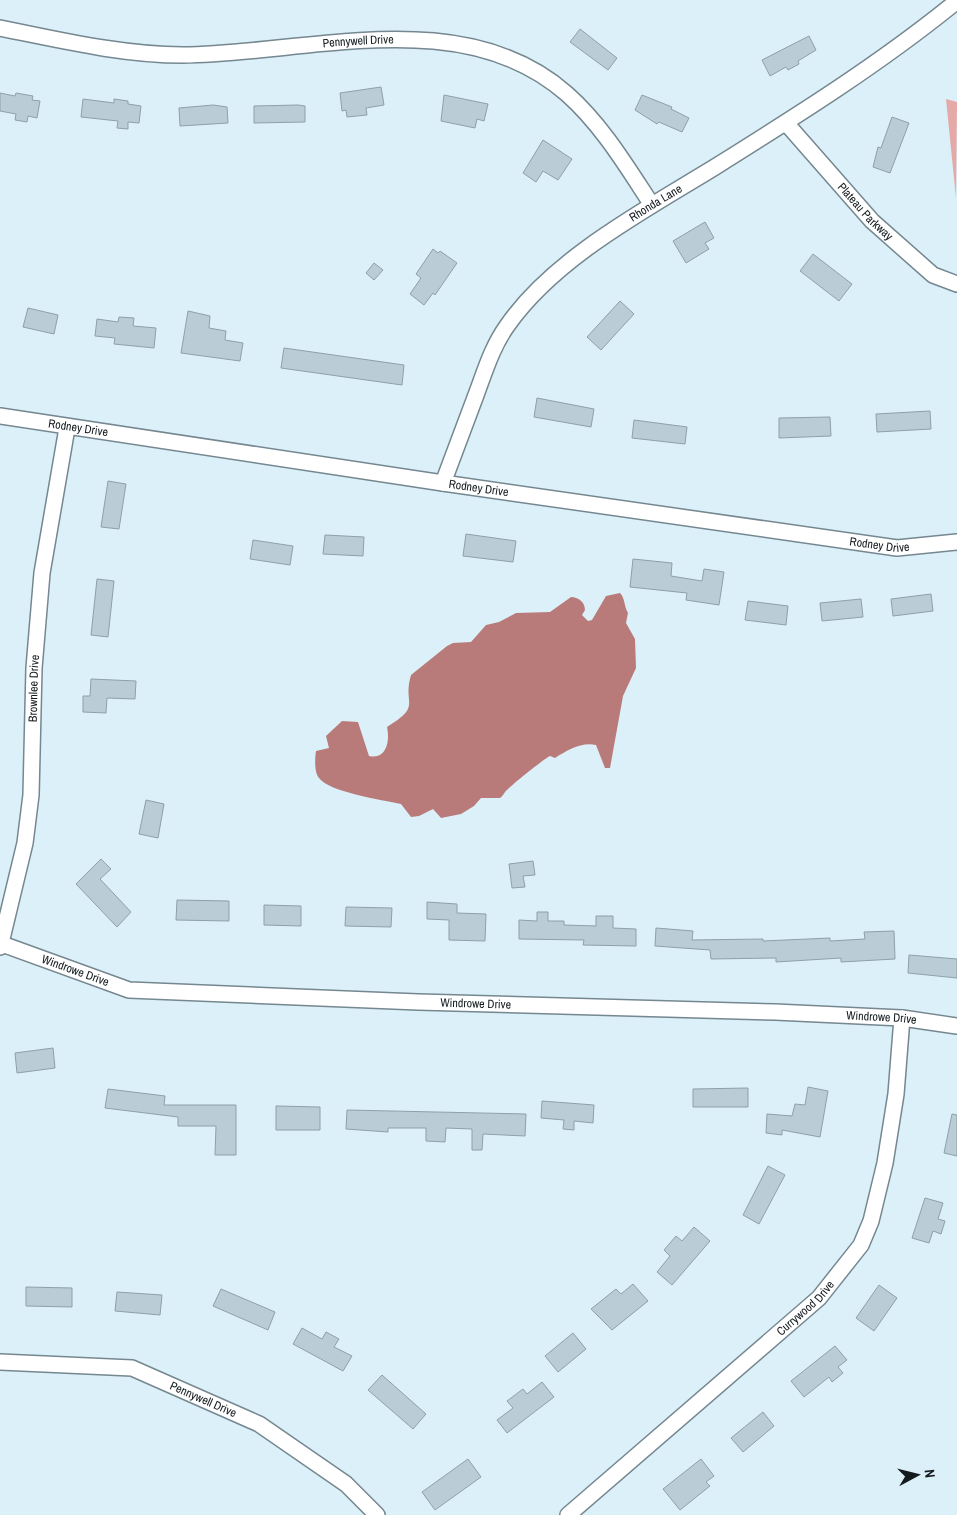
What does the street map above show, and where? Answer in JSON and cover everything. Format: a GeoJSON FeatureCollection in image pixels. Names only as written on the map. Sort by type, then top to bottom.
{"type":"FeatureCollection","features":[{"type":"Feature","properties":{"kind":"street","name":"Rhonda Lane"},"geometry":{"type":"LineString","coordinates":[[443,483],[492,352],[511,320],[536,290],[560,270],[652,205],[786,123],[875,63],[957,1]]}},
{"type":"Feature","properties":{"kind":"street","name":"Pennywell Drive"},"geometry":{"type":"LineString","coordinates":[[0,28],[155,54],[216,53],[400,40],[439,41],[468,46],[526,68],[567,94],[583,109],[617,152],[652,205]]}},
{"type":"Feature","properties":{"kind":"street","name":"Plateau Parkway"},"geometry":{"type":"LineString","coordinates":[[786,123],[872,221],[933,275],[957,284]]}},
{"type":"Feature","properties":{"kind":"street","name":"Rodney Drive"},"geometry":{"type":"LineString","coordinates":[[0,416],[67,428],[897,548],[957,542]]}},
{"type":"Feature","properties":{"kind":"street","name":"Brownlee Drive"},"geometry":{"type":"LineString","coordinates":[[1,945],[26,843],[31,795],[34,668],[42,573],[67,428]]}},
{"type":"Feature","properties":{"kind":"street","name":"Windrowe Drive"},"geometry":{"type":"LineString","coordinates":[[1,945],[129,990],[418,1002],[775,1012],[902,1018],[957,1026]]}},
{"type":"Feature","properties":{"kind":"street","name":"Currywood Drive"},"geometry":{"type":"LineString","coordinates":[[568,1515],[819,1298],[861,1245],[871,1221],[885,1163],[896,1094],[902,1018]]}},
{"type":"Feature","properties":{"kind":"street","name":"Pennywell Drive"},"geometry":{"type":"LineString","coordinates":[[0,1362],[132,1368],[259,1424],[346,1484],[377,1515]]}},
{"type":"Feature","properties":{"kind":"shaded area"},"geometry":{"type":"Polygon","coordinates":[[[946,99],[957,102],[956,198],[946,99]]]}},
{"type":"Feature","properties":{"kind":"shaded area"},"geometry":{"type":"Polygon","coordinates":[[[620,593],[628,613],[626,623],[635,639],[636,668],[623,696],[610,768],[605,768],[596,745],[580,746],[555,758],[550,756],[511,786],[500,798],[481,798],[474,806],[461,814],[441,818],[433,809],[419,816],[411,817],[401,804],[344,791],[325,783],[317,775],[315,765],[316,751],[329,748],[326,736],[342,721],[358,722],[369,756],[380,755],[386,748],[388,738],[387,727],[405,714],[408,709],[411,675],[447,646],[453,643],[471,642],[486,625],[499,622],[516,613],[550,612],[571,597],[582,602],[585,610],[582,615],[588,621],[592,620],[606,596],[620,593]]]}},
{"type":"Feature","properties":{"kind":"building"},"geometry":{"type":"Polygon","coordinates":[[[580,29],[617,58],[608,70],[570,42],[580,29]]]}},
{"type":"Feature","properties":{"kind":"building"},"geometry":{"type":"Polygon","coordinates":[[[809,36],[816,50],[798,61],[799,64],[788,70],[786,67],[770,76],[762,60],[809,36]]]}},
{"type":"Feature","properties":{"kind":"building"},"geometry":{"type":"Polygon","coordinates":[[[381,87],[384,105],[366,108],[367,115],[347,117],[346,110],[342,111],[340,93],[381,87]]]}},
{"type":"Feature","properties":{"kind":"building"},"geometry":{"type":"Polygon","coordinates":[[[0,93],[15,96],[16,93],[33,96],[32,100],[40,101],[37,118],[28,116],[27,122],[15,120],[16,114],[0,111],[0,93]]]}},
{"type":"Feature","properties":{"kind":"building"},"geometry":{"type":"Polygon","coordinates":[[[444,95],[488,104],[484,121],[477,119],[475,128],[441,121],[444,95]]]}},
{"type":"Feature","properties":{"kind":"building"},"geometry":{"type":"Polygon","coordinates":[[[642,95],[672,107],[671,109],[689,118],[682,132],[659,122],[657,124],[635,110],[642,95]]]}},
{"type":"Feature","properties":{"kind":"building"},"geometry":{"type":"Polygon","coordinates":[[[83,99],[114,103],[114,99],[128,101],[128,104],[141,106],[139,123],[128,122],[128,129],[117,128],[118,121],[81,117],[83,99]]]}},
{"type":"Feature","properties":{"kind":"building"},"geometry":{"type":"Polygon","coordinates":[[[213,105],[227,107],[228,123],[180,126],[179,108],[213,105]]]}},
{"type":"Feature","properties":{"kind":"building"},"geometry":{"type":"Polygon","coordinates":[[[254,106],[305,106],[305,122],[254,123],[254,106]]]}},
{"type":"Feature","properties":{"kind":"building"},"geometry":{"type":"Polygon","coordinates":[[[892,117],[909,123],[890,173],[873,167],[878,147],[881,148],[892,117]]]}},
{"type":"Feature","properties":{"kind":"building"},"geometry":{"type":"Polygon","coordinates":[[[543,140],[572,159],[558,180],[543,171],[536,182],[523,173],[543,140]]]}},
{"type":"Feature","properties":{"kind":"building"},"geometry":{"type":"Polygon","coordinates":[[[705,222],[714,238],[705,243],[709,249],[686,263],[673,241],[705,222]]]}},
{"type":"Feature","properties":{"kind":"building"},"geometry":{"type":"Polygon","coordinates":[[[433,249],[438,253],[440,251],[457,263],[435,295],[433,293],[424,305],[410,294],[421,278],[416,274],[433,249]]]}},
{"type":"Feature","properties":{"kind":"building"},"geometry":{"type":"Polygon","coordinates":[[[813,254],[852,284],[839,301],[800,271],[813,254]]]}},
{"type":"Feature","properties":{"kind":"building"},"geometry":{"type":"Polygon","coordinates":[[[374,263],[383,270],[374,280],[366,273],[374,263]]]}},
{"type":"Feature","properties":{"kind":"building"},"geometry":{"type":"Polygon","coordinates":[[[620,301],[634,314],[601,350],[587,337],[620,301]]]}},
{"type":"Feature","properties":{"kind":"building"},"geometry":{"type":"Polygon","coordinates":[[[28,308],[58,315],[54,334],[23,327],[28,308]]]}},
{"type":"Feature","properties":{"kind":"building"},"geometry":{"type":"Polygon","coordinates":[[[188,311],[210,316],[209,328],[226,331],[225,340],[243,343],[240,361],[181,353],[188,311]]]}},
{"type":"Feature","properties":{"kind":"building"},"geometry":{"type":"Polygon","coordinates":[[[119,317],[134,318],[133,326],[156,328],[154,348],[114,344],[115,338],[95,336],[97,319],[118,322],[119,317]]]}},
{"type":"Feature","properties":{"kind":"building"},"geometry":{"type":"Polygon","coordinates":[[[284,348],[404,365],[402,385],[281,368],[284,348]]]}},
{"type":"Feature","properties":{"kind":"building"},"geometry":{"type":"Polygon","coordinates":[[[537,398],[594,409],[591,427],[534,417],[537,398]]]}},
{"type":"Feature","properties":{"kind":"building"},"geometry":{"type":"Polygon","coordinates":[[[930,411],[931,429],[877,432],[876,414],[930,411]]]}},
{"type":"Feature","properties":{"kind":"building"},"geometry":{"type":"Polygon","coordinates":[[[830,417],[831,436],[779,438],[779,418],[830,417]]]}},
{"type":"Feature","properties":{"kind":"building"},"geometry":{"type":"Polygon","coordinates":[[[634,420],[687,427],[685,444],[632,438],[634,420]]]}},
{"type":"Feature","properties":{"kind":"building"},"geometry":{"type":"Polygon","coordinates":[[[108,481],[126,484],[119,529],[101,527],[108,481]]]}},
{"type":"Feature","properties":{"kind":"building"},"geometry":{"type":"Polygon","coordinates":[[[466,534],[516,541],[513,562],[463,556],[466,534]]]}},
{"type":"Feature","properties":{"kind":"building"},"geometry":{"type":"Polygon","coordinates":[[[325,535],[364,537],[363,556],[323,554],[325,535]]]}},
{"type":"Feature","properties":{"kind":"building"},"geometry":{"type":"Polygon","coordinates":[[[253,540],[293,546],[290,565],[250,559],[253,540]]]}},
{"type":"Feature","properties":{"kind":"building"},"geometry":{"type":"Polygon","coordinates":[[[633,559],[672,563],[671,576],[702,581],[704,569],[724,572],[719,605],[686,600],[687,593],[630,587],[633,559]]]}},
{"type":"Feature","properties":{"kind":"building"},"geometry":{"type":"Polygon","coordinates":[[[97,579],[114,581],[108,637],[91,635],[97,579]]]}},
{"type":"Feature","properties":{"kind":"building"},"geometry":{"type":"Polygon","coordinates":[[[931,594],[933,611],[893,616],[891,599],[931,594]]]}},
{"type":"Feature","properties":{"kind":"building"},"geometry":{"type":"Polygon","coordinates":[[[861,599],[863,617],[822,621],[820,603],[861,599]]]}},
{"type":"Feature","properties":{"kind":"building"},"geometry":{"type":"Polygon","coordinates":[[[748,601],[788,606],[786,625],[745,620],[748,601]]]}},
{"type":"Feature","properties":{"kind":"building"},"geometry":{"type":"Polygon","coordinates":[[[91,679],[136,681],[135,699],[107,698],[106,713],[83,712],[83,696],[90,696],[91,679]]]}},
{"type":"Feature","properties":{"kind":"building"},"geometry":{"type":"Polygon","coordinates":[[[146,800],[164,804],[158,838],[139,834],[146,800]]]}},
{"type":"Feature","properties":{"kind":"building"},"geometry":{"type":"Polygon","coordinates":[[[101,859],[111,869],[100,879],[131,912],[117,927],[76,884],[101,859]]]}},
{"type":"Feature","properties":{"kind":"building"},"geometry":{"type":"Polygon","coordinates":[[[533,861],[535,875],[523,876],[525,887],[512,888],[509,864],[533,861]]]}},
{"type":"Feature","properties":{"kind":"building"},"geometry":{"type":"Polygon","coordinates":[[[177,900],[229,901],[229,921],[176,920],[177,900]]]}},
{"type":"Feature","properties":{"kind":"building"},"geometry":{"type":"Polygon","coordinates":[[[427,902],[457,904],[457,913],[486,914],[485,941],[449,940],[449,920],[427,919],[427,902]]]}},
{"type":"Feature","properties":{"kind":"building"},"geometry":{"type":"Polygon","coordinates":[[[264,905],[301,906],[301,926],[264,925],[264,905]]]}},
{"type":"Feature","properties":{"kind":"building"},"geometry":{"type":"Polygon","coordinates":[[[346,907],[392,908],[391,927],[345,926],[346,907]]]}},
{"type":"Feature","properties":{"kind":"building"},"geometry":{"type":"Polygon","coordinates":[[[537,912],[548,912],[548,921],[564,921],[564,925],[596,926],[596,916],[613,916],[613,928],[636,929],[636,946],[583,945],[584,940],[519,939],[519,920],[537,921],[537,912]]]}},
{"type":"Feature","properties":{"kind":"building"},"geometry":{"type":"Polygon","coordinates":[[[656,928],[693,931],[692,940],[763,939],[763,941],[830,938],[830,941],[865,939],[864,932],[894,931],[895,959],[841,962],[841,958],[776,962],[776,958],[711,959],[710,950],[655,946],[656,928]]]}},
{"type":"Feature","properties":{"kind":"building"},"geometry":{"type":"Polygon","coordinates":[[[909,955],[957,959],[957,978],[908,973],[909,955]]]}},
{"type":"Feature","properties":{"kind":"building"},"geometry":{"type":"Polygon","coordinates":[[[53,1048],[55,1068],[17,1073],[15,1053],[53,1048]]]}},
{"type":"Feature","properties":{"kind":"building"},"geometry":{"type":"Polygon","coordinates":[[[808,1087],[828,1091],[820,1137],[782,1130],[782,1135],[766,1133],[767,1114],[792,1116],[795,1104],[805,1105],[808,1087]]]}},
{"type":"Feature","properties":{"kind":"building"},"geometry":{"type":"Polygon","coordinates":[[[748,1088],[748,1107],[693,1107],[693,1089],[748,1088]]]}},
{"type":"Feature","properties":{"kind":"building"},"geometry":{"type":"Polygon","coordinates":[[[108,1089],[165,1096],[164,1105],[236,1105],[236,1155],[215,1155],[216,1126],[178,1126],[178,1117],[105,1108],[108,1089]]]}},
{"type":"Feature","properties":{"kind":"building"},"geometry":{"type":"Polygon","coordinates":[[[542,1101],[594,1105],[593,1123],[574,1121],[574,1130],[563,1129],[564,1120],[541,1118],[542,1101]]]}},
{"type":"Feature","properties":{"kind":"building"},"geometry":{"type":"Polygon","coordinates":[[[276,1106],[320,1107],[320,1130],[276,1130],[276,1106]]]}},
{"type":"Feature","properties":{"kind":"building"},"geometry":{"type":"Polygon","coordinates":[[[347,1110],[526,1114],[525,1136],[483,1134],[482,1150],[472,1150],[472,1129],[446,1128],[445,1142],[426,1141],[426,1128],[388,1128],[388,1132],[346,1129],[347,1110]]]}},
{"type":"Feature","properties":{"kind":"building"},"geometry":{"type":"Polygon","coordinates":[[[952,1114],[957,1115],[957,1156],[944,1153],[952,1114]]]}},
{"type":"Feature","properties":{"kind":"building"},"geometry":{"type":"Polygon","coordinates":[[[768,1166],[785,1175],[759,1224],[743,1215],[768,1166]]]}},
{"type":"Feature","properties":{"kind":"building"},"geometry":{"type":"Polygon","coordinates":[[[925,1198],[943,1203],[938,1219],[945,1221],[941,1234],[933,1231],[929,1243],[912,1238],[925,1198]]]}},
{"type":"Feature","properties":{"kind":"building"},"geometry":{"type":"Polygon","coordinates":[[[694,1227],[710,1241],[672,1285],[657,1272],[670,1256],[664,1250],[676,1236],[682,1241],[694,1227]]]}},
{"type":"Feature","properties":{"kind":"building"},"geometry":{"type":"Polygon","coordinates":[[[633,1284],[648,1301],[612,1330],[591,1309],[616,1289],[621,1294],[633,1284]]]}},
{"type":"Feature","properties":{"kind":"building"},"geometry":{"type":"Polygon","coordinates":[[[879,1285],[897,1298],[874,1331],[856,1318],[879,1285]]]}},
{"type":"Feature","properties":{"kind":"building"},"geometry":{"type":"Polygon","coordinates":[[[26,1287],[72,1288],[72,1307],[26,1306],[26,1287]]]}},
{"type":"Feature","properties":{"kind":"building"},"geometry":{"type":"Polygon","coordinates":[[[221,1289],[275,1312],[268,1330],[213,1306],[221,1289]]]}},
{"type":"Feature","properties":{"kind":"building"},"geometry":{"type":"Polygon","coordinates":[[[117,1292],[162,1295],[160,1315],[115,1311],[117,1292]]]}},
{"type":"Feature","properties":{"kind":"building"},"geometry":{"type":"Polygon","coordinates":[[[302,1328],[322,1339],[326,1332],[339,1339],[334,1347],[352,1356],[343,1371],[293,1344],[302,1328]]]}},
{"type":"Feature","properties":{"kind":"building"},"geometry":{"type":"Polygon","coordinates":[[[573,1333],[586,1349],[558,1372],[545,1356],[573,1333]]]}},
{"type":"Feature","properties":{"kind":"building"},"geometry":{"type":"Polygon","coordinates":[[[835,1346],[847,1360],[838,1367],[843,1373],[832,1382],[829,1377],[804,1397],[791,1381],[835,1346]]]}},
{"type":"Feature","properties":{"kind":"building"},"geometry":{"type":"Polygon","coordinates":[[[382,1375],[426,1414],[413,1429],[368,1390],[382,1375]]]}},
{"type":"Feature","properties":{"kind":"building"},"geometry":{"type":"Polygon","coordinates":[[[542,1382],[554,1397],[507,1433],[497,1420],[513,1408],[507,1401],[523,1389],[527,1394],[542,1382]]]}},
{"type":"Feature","properties":{"kind":"building"},"geometry":{"type":"Polygon","coordinates":[[[763,1412],[774,1426],[743,1452],[731,1438],[763,1412]]]}},
{"type":"Feature","properties":{"kind":"building"},"geometry":{"type":"Polygon","coordinates":[[[468,1459],[481,1477],[435,1510],[422,1492],[468,1459]]]}},
{"type":"Feature","properties":{"kind":"building"},"geometry":{"type":"Polygon","coordinates":[[[701,1459],[714,1476],[706,1482],[710,1486],[680,1510],[663,1489],[701,1459]]]}}]}
